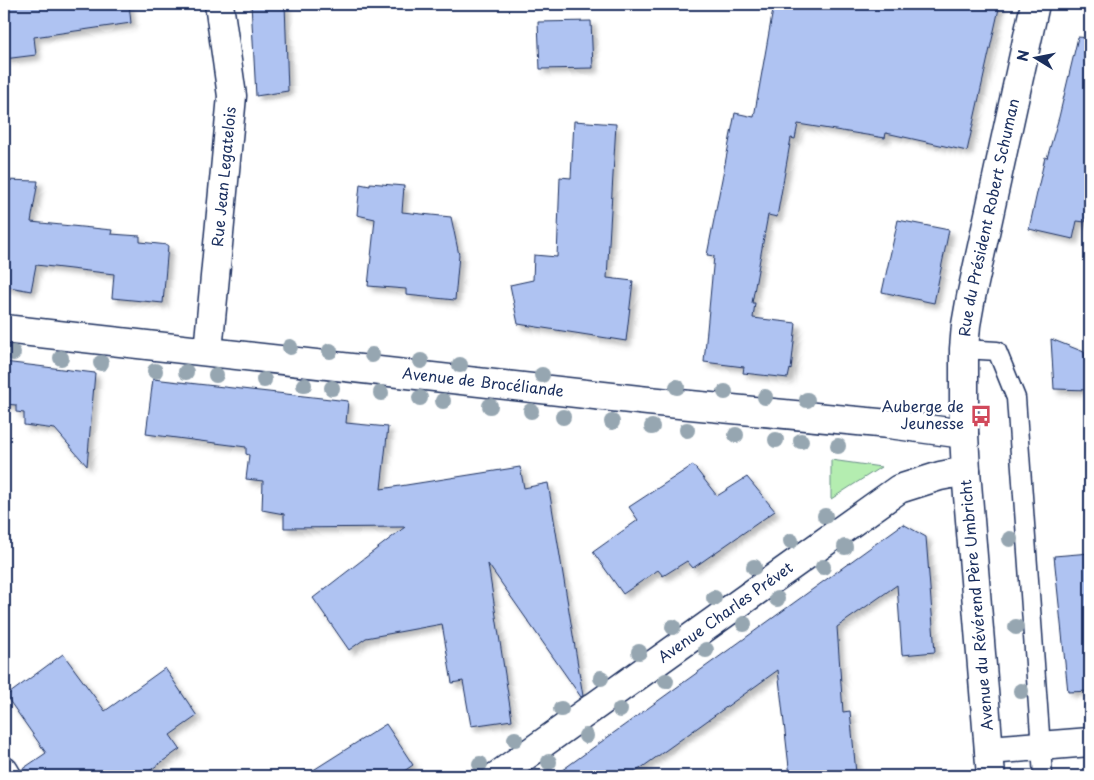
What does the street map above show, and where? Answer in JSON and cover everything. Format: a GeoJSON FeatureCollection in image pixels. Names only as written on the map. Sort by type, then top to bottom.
{"type":"FeatureCollection","features":[{"type":"Feature","properties":{"kind":"street","name":"Rue Jean Legatelois"},"geometry":{"type":"LineString","coordinates":[[208,351],[232,96],[219,4]]}},
{"type":"Feature","properties":{"kind":"street","name":"Rue du Président Robert Schuman"},"geometry":{"type":"LineString","coordinates":[[964,434],[964,349],[971,297],[1035,4]]}},
{"type":"Feature","properties":{"kind":"street","name":"Avenue de Brocéliande"},"geometry":{"type":"LineString","coordinates":[[4,329],[648,401],[879,423],[964,434]]}},
{"type":"Feature","properties":{"kind":"street","name":"Avenue du Révérend Père Umbricht"},"geometry":{"type":"LineString","coordinates":[[964,434],[990,763]]}},
{"type":"Feature","properties":{"kind":"street","name":"Avenue Charles Prévet"},"geometry":{"type":"LineString","coordinates":[[497,776],[899,489],[940,476],[966,471]]}},
{"type":"Feature","properties":{"kind":"street"},"geometry":{"type":"LineString","coordinates":[[990,763],[1041,746],[1090,742]]}},
{"type":"Feature","properties":{"kind":"street"},"geometry":{"type":"LineString","coordinates":[[4,771],[7,776]]}},
{"type":"Feature","properties":{"kind":"lane"},"geometry":{"type":"LineString","coordinates":[[964,349],[997,351],[1016,398],[1043,776]]}},
{"type":"Feature","properties":{"kind":"green space"},"geometry":{"type":"Polygon","coordinates":[[[831,460],[881,467],[831,499],[831,460]]]}},
{"type":"Feature","properties":{"kind":"building"},"geometry":{"type":"Polygon","coordinates":[[[4,4],[129,4],[131,23],[34,37],[36,55],[4,59],[4,4]]]}},
{"type":"Feature","properties":{"kind":"building"},"geometry":{"type":"Polygon","coordinates":[[[251,4],[285,4],[288,91],[256,96],[251,4]]]}},
{"type":"Feature","properties":{"kind":"building"},"geometry":{"type":"Polygon","coordinates":[[[774,4],[1000,4],[967,151],[886,133],[885,138],[798,124],[795,139],[791,138],[777,217],[768,215],[752,303],[755,303],[753,318],[796,323],[791,370],[788,378],[743,373],[744,367],[704,362],[714,256],[707,255],[735,113],[754,117],[774,4]]]}},
{"type":"Feature","properties":{"kind":"building"},"geometry":{"type":"Polygon","coordinates":[[[591,21],[593,68],[540,69],[538,22],[591,21]]]}},
{"type":"Feature","properties":{"kind":"building"},"geometry":{"type":"Polygon","coordinates":[[[1078,37],[1090,38],[1090,200],[1085,222],[1077,221],[1073,239],[1029,229],[1045,157],[1047,158],[1059,117],[1078,37]]]}},
{"type":"Feature","properties":{"kind":"building"},"geometry":{"type":"Polygon","coordinates":[[[574,121],[616,124],[607,278],[633,281],[626,341],[518,324],[510,285],[533,280],[534,255],[557,257],[560,177],[571,178],[574,121]]]}},
{"type":"Feature","properties":{"kind":"building"},"geometry":{"type":"Polygon","coordinates":[[[4,180],[38,181],[31,222],[112,230],[111,234],[140,236],[140,242],[168,245],[163,303],[112,298],[114,274],[36,265],[31,291],[4,286],[4,180]]]}},
{"type":"Feature","properties":{"kind":"building"},"geometry":{"type":"Polygon","coordinates":[[[370,183],[404,186],[402,212],[451,217],[459,255],[455,300],[406,295],[406,289],[368,286],[375,219],[357,215],[360,184],[370,186],[370,183]]]}},
{"type":"Feature","properties":{"kind":"building"},"geometry":{"type":"Polygon","coordinates":[[[898,220],[949,230],[934,303],[882,292],[898,220]]]}},
{"type":"Feature","properties":{"kind":"building"},"geometry":{"type":"Polygon","coordinates":[[[1051,339],[1084,352],[1089,390],[1054,389],[1051,339]]]}},
{"type":"Feature","properties":{"kind":"building"},"geometry":{"type":"Polygon","coordinates":[[[4,362],[95,373],[87,466],[55,429],[24,425],[24,413],[16,412],[16,405],[4,404],[4,362]]]}},
{"type":"Feature","properties":{"kind":"building"},"geometry":{"type":"Polygon","coordinates":[[[153,379],[348,401],[346,423],[388,427],[381,489],[520,467],[524,488],[548,483],[583,696],[581,697],[488,564],[512,720],[471,726],[463,681],[452,683],[442,624],[366,638],[349,650],[313,598],[405,527],[284,528],[284,514],[262,510],[263,481],[246,479],[249,455],[246,454],[246,447],[146,434],[153,379]]]}},
{"type":"Feature","properties":{"kind":"building"},"geometry":{"type":"Polygon","coordinates":[[[693,465],[717,496],[747,477],[775,511],[693,568],[687,561],[663,576],[658,570],[623,594],[593,552],[638,520],[629,507],[693,465]]]}},
{"type":"Feature","properties":{"kind":"building"},"geometry":{"type":"Polygon","coordinates":[[[903,524],[926,537],[935,652],[902,655],[897,585],[837,627],[843,712],[850,711],[856,773],[790,776],[778,670],[630,776],[554,776],[903,524]]]}},
{"type":"Feature","properties":{"kind":"building"},"geometry":{"type":"Polygon","coordinates":[[[1090,553],[1090,691],[1068,692],[1054,556],[1090,553]]]}},
{"type":"Feature","properties":{"kind":"building"},"geometry":{"type":"Polygon","coordinates":[[[63,654],[105,711],[165,668],[197,716],[170,735],[180,749],[142,776],[23,776],[21,770],[46,753],[6,696],[63,654]]]}},
{"type":"Feature","properties":{"kind":"building"},"geometry":{"type":"Polygon","coordinates":[[[386,724],[413,765],[397,776],[304,776],[386,724]]]}},
{"type":"Feature","properties":{"kind":"place","name":"Auberge de Jeunesse"},"geometry":{"type":"Point","coordinates":[981,416]}}]}
